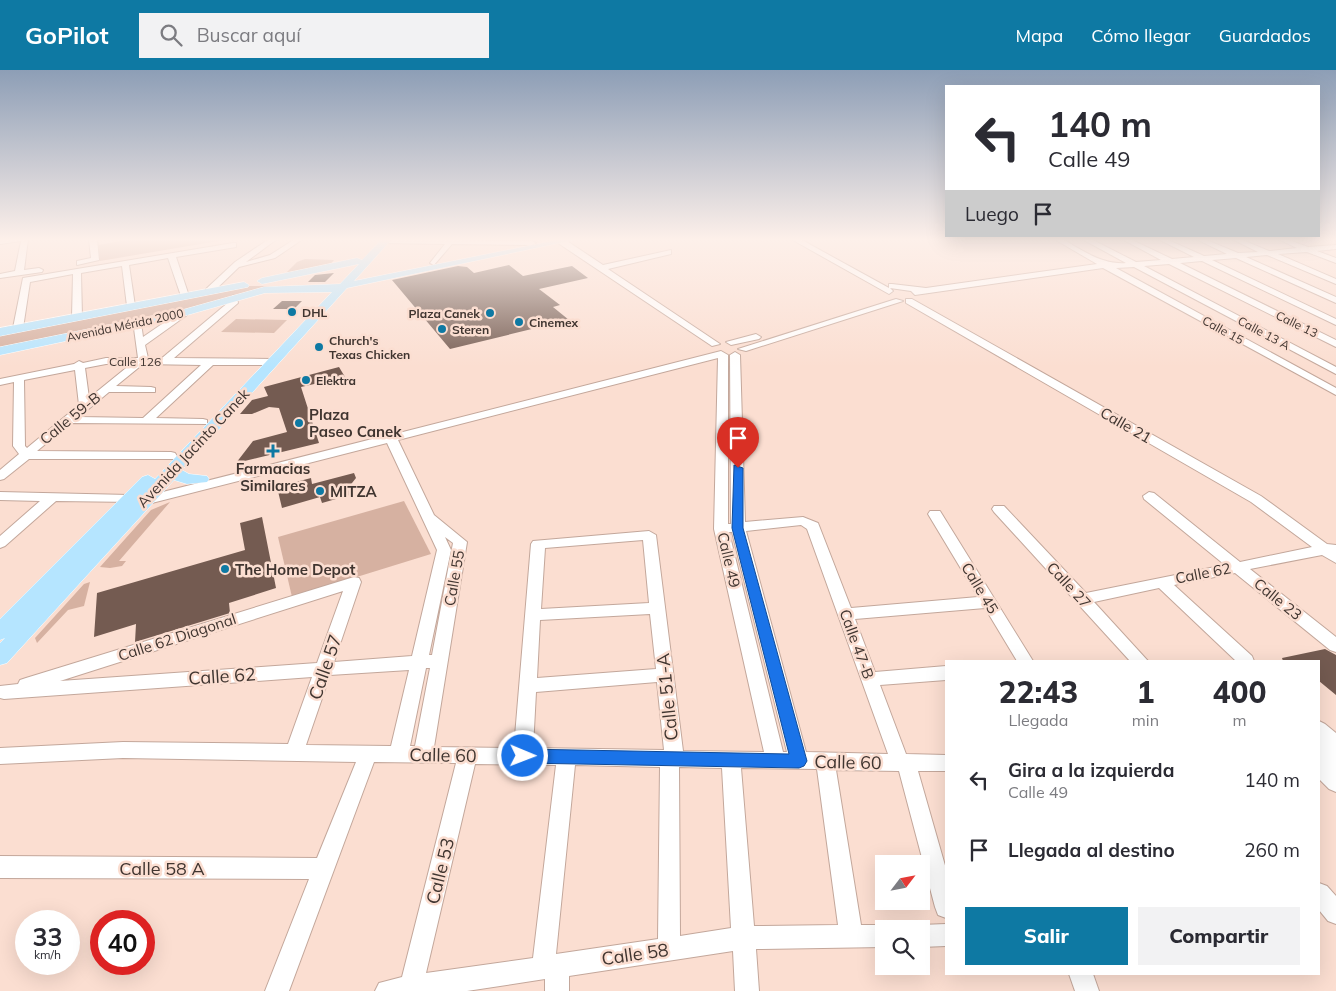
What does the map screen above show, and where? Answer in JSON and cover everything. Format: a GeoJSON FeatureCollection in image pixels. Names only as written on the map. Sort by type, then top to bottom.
{"type":"FeatureCollection","features":[{"type":"Feature","properties":{"kind":"main road"},"geometry":{"type":"LineString","coordinates":[[232,293],[275,282]]}},
{"type":"Feature","properties":{"kind":"main road","name":"Avenida Mérida 2000"},"geometry":{"type":"LineString","coordinates":[[339,284],[348,282]]}},
{"type":"Feature","properties":{"kind":"main road","name":"Avenida Mérida 2000"},"geometry":{"type":"LineString","coordinates":[[0,332],[209,291],[232,293],[349,282]]}},
{"type":"Feature","properties":{"kind":"main road","name":"Avenida Jacinto Canek"},"geometry":{"type":"LineString","coordinates":[[2,628],[172,463],[339,284]]}},
{"type":"Feature","properties":{"kind":"main road","name":"Avenida Mérida 2000"},"geometry":{"type":"LineString","coordinates":[[0,351],[184,313],[232,293]]}},
{"type":"Feature","properties":{"kind":"main road","name":"Avenida Jacinto Canek"},"geometry":{"type":"LineString","coordinates":[[172,463],[203,422],[266,362]]}},
{"type":"Feature","properties":{"kind":"main road"},"geometry":{"type":"LineString","coordinates":[[172,463],[176,475],[181,478],[201,479]]}},
{"type":"Feature","properties":{"kind":"main road","name":"Avenida Jacinto Canek"},"geometry":{"type":"LineString","coordinates":[[0,657],[137,498]]}},
{"type":"Feature","properties":{"kind":"street"},"geometry":{"type":"LineString","coordinates":[[18,328],[26,282]]}},
{"type":"Feature","properties":{"kind":"street"},"geometry":{"type":"LineString","coordinates":[[77,282],[77,317]]}},
{"type":"Feature","properties":{"kind":"street"},"geometry":{"type":"LineString","coordinates":[[128,282],[131,306]]}},
{"type":"Feature","properties":{"kind":"street"},"geometry":{"type":"LineString","coordinates":[[180,282],[185,296]]}},
{"type":"Feature","properties":{"kind":"street"},"geometry":{"type":"LineString","coordinates":[[209,291],[214,282]]}},
{"type":"Feature","properties":{"kind":"street"},"geometry":{"type":"LineString","coordinates":[[622,282],[714,345],[742,345],[739,352]]}},
{"type":"Feature","properties":{"kind":"street"},"geometry":{"type":"LineString","coordinates":[[632,282],[714,345],[722,355]]}},
{"type":"Feature","properties":{"kind":"street"},"geometry":{"type":"LineString","coordinates":[[871,282],[888,293],[918,298],[1007,282]]}},
{"type":"Feature","properties":{"kind":"street","name":"Calle 15"},"geometry":{"type":"LineString","coordinates":[[1141,282],[1321,382],[1336,388]]}},
{"type":"Feature","properties":{"kind":"street","name":"Calle 15"},"geometry":{"type":"LineString","coordinates":[[1142,282],[1207,316],[1336,392]]}},
{"type":"Feature","properties":{"kind":"street","name":"Calle 13 A"},"geometry":{"type":"LineString","coordinates":[[1168,282],[1336,371]]}},
{"type":"Feature","properties":{"kind":"street","name":"Calle 13"},"geometry":{"type":"LineString","coordinates":[[1211,282],[1336,344]]}},
{"type":"Feature","properties":{"kind":"street"},"geometry":{"type":"LineString","coordinates":[[1251,282],[1336,322]]}},
{"type":"Feature","properties":{"kind":"street"},"geometry":{"type":"LineString","coordinates":[[1294,282],[1336,301]]}},
{"type":"Feature","properties":{"kind":"street"},"geometry":{"type":"LineString","coordinates":[[165,361],[235,301],[232,293]]}},
{"type":"Feature","properties":{"kind":"street"},"geometry":{"type":"LineString","coordinates":[[888,293],[918,298]]}},
{"type":"Feature","properties":{"kind":"street"},"geometry":{"type":"LineString","coordinates":[[714,345],[714,351],[722,355],[739,352],[888,293],[918,298]]}},
{"type":"Feature","properties":{"kind":"street","name":"Calle 21"},"geometry":{"type":"LineString","coordinates":[[918,298],[1010,356],[1118,416],[1256,499],[1333,551]]}},
{"type":"Feature","properties":{"kind":"street"},"geometry":{"type":"LineString","coordinates":[[1207,316],[1336,301]]}},
{"type":"Feature","properties":{"kind":"street"},"geometry":{"type":"LineString","coordinates":[[140,344],[184,313]]}},
{"type":"Feature","properties":{"kind":"street"},"geometry":{"type":"LineString","coordinates":[[0,496],[137,498],[572,388],[714,345],[751,338],[821,320]]}},
{"type":"Feature","properties":{"kind":"street"},"geometry":{"type":"LineString","coordinates":[[136,323],[143,359],[140,361]]}},
{"type":"Feature","properties":{"kind":"street"},"geometry":{"type":"LineString","coordinates":[[714,345],[751,338]]}},
{"type":"Feature","properties":{"kind":"street"},"geometry":{"type":"LineString","coordinates":[[736,369],[763,342]]}},
{"type":"Feature","properties":{"kind":"street"},"geometry":{"type":"LineString","coordinates":[[714,345],[716,363],[723,369]]}},
{"type":"Feature","properties":{"kind":"street","name":"Calle 49"},"geometry":{"type":"LineString","coordinates":[[739,352],[736,369],[738,528],[799,761]]}},
{"type":"Feature","properties":{"kind":"street","name":"Calle 49"},"geometry":{"type":"LineString","coordinates":[[722,355],[721,529],[776,761]]}},
{"type":"Feature","properties":{"kind":"street","name":"Calle 126"},"geometry":{"type":"LineString","coordinates":[[0,382],[79,364],[106,360],[266,362]]}},
{"type":"Feature","properties":{"kind":"street","name":"Calle 59-B"},"geometry":{"type":"LineString","coordinates":[[0,476],[140,361]]}},
{"type":"Feature","properties":{"kind":"street"},"geometry":{"type":"LineString","coordinates":[[146,421],[210,362]]}},
{"type":"Feature","properties":{"kind":"street"},"geometry":{"type":"LineString","coordinates":[[79,364],[85,406]]}},
{"type":"Feature","properties":{"kind":"street"},"geometry":{"type":"LineString","coordinates":[[19,378],[19,446],[26,455],[172,463]]}},
{"type":"Feature","properties":{"kind":"street"},"geometry":{"type":"LineString","coordinates":[[1321,382],[1336,380]]}},
{"type":"Feature","properties":{"kind":"street"},"geometry":{"type":"LineString","coordinates":[[106,389],[151,390]]}},
{"type":"Feature","properties":{"kind":"street"},"geometry":{"type":"LineString","coordinates":[[69,420],[203,422]]}},
{"type":"Feature","properties":{"kind":"street"},"geometry":{"type":"LineString","coordinates":[[723,431],[737,433]]}},
{"type":"Feature","properties":{"kind":"street"},"geometry":{"type":"LineString","coordinates":[[137,498],[201,479],[389,435]]}},
{"type":"Feature","properties":{"kind":"street"},"geometry":{"type":"LineString","coordinates":[[389,435],[425,515]]}},
{"type":"Feature","properties":{"kind":"street"},"geometry":{"type":"LineString","coordinates":[[0,542],[54,496]]}},
{"type":"Feature","properties":{"kind":"street","name":"Calle 23"},"geometry":{"type":"LineString","coordinates":[[1149,496],[1336,646]]}},
{"type":"Feature","properties":{"kind":"street","name":"Calle 27"},"geometry":{"type":"LineString","coordinates":[[999,509],[1139,660]]}},
{"type":"Feature","properties":{"kind":"street","name":"Calle 45"},"geometry":{"type":"LineString","coordinates":[[935,514],[1024,660]]}},
{"type":"Feature","properties":{"kind":"street","name":"Calle 55"},"geometry":{"type":"LineString","coordinates":[[423,755],[460,542],[425,515]]}},
{"type":"Feature","properties":{"kind":"street","name":"Calle 55"},"geometry":{"type":"LineString","coordinates":[[399,754],[444,550],[425,515]]}},
{"type":"Feature","properties":{"kind":"street","name":"Calle 47-B"},"geometry":{"type":"LineString","coordinates":[[738,528],[803,521],[813,526],[903,762]]}},
{"type":"Feature","properties":{"kind":"street"},"geometry":{"type":"LineString","coordinates":[[721,529],[738,528]]}},
{"type":"Feature","properties":{"kind":"street","name":"Calle 51-A"},"geometry":{"type":"LineString","coordinates":[[533,615],[538,544],[649,534],[674,753],[669,768],[669,949]]}},
{"type":"Feature","properties":{"kind":"street","name":"Calle 62"},"geometry":{"type":"LineString","coordinates":[[1082,599],[1238,567],[1333,551]]}},
{"type":"Feature","properties":{"kind":"street","name":"Calle 57"},"geometry":{"type":"LineString","coordinates":[[294,753],[354,582]]}},
{"type":"Feature","properties":{"kind":"street","name":"Calle 62 Diagonal"},"geometry":{"type":"LineString","coordinates":[[2,693],[354,582]]}},
{"type":"Feature","properties":{"kind":"street"},"geometry":{"type":"LineString","coordinates":[[1161,582],[1245,660]]}},
{"type":"Feature","properties":{"kind":"street"},"geometry":{"type":"LineString","coordinates":[[846,614],[989,602]]}},
{"type":"Feature","properties":{"kind":"street"},"geometry":{"type":"LineString","coordinates":[[523,756],[533,615],[657,608]]}},
{"type":"Feature","properties":{"kind":"street"},"geometry":{"type":"LineString","coordinates":[[746,634],[765,633]]}},
{"type":"Feature","properties":{"kind":"street","name":"Calle 62"},"geometry":{"type":"LineString","coordinates":[[2,693],[439,661]]}},
{"type":"Feature","properties":{"kind":"street"},"geometry":{"type":"LineString","coordinates":[[870,679],[945,673]]}},
{"type":"Feature","properties":{"kind":"street"},"geometry":{"type":"LineString","coordinates":[[527,686],[665,675]]}},
{"type":"Feature","properties":{"kind":"street"},"geometry":{"type":"LineString","coordinates":[[1320,730],[1336,746]]}},
{"type":"Feature","properties":{"kind":"street"},"geometry":{"type":"LineString","coordinates":[[1320,747],[1336,746]]}},
{"type":"Feature","properties":{"kind":"street","name":"Calle 60"},"geometry":{"type":"LineString","coordinates":[[0,756],[123,750],[671,760],[945,762]]}},
{"type":"Feature","properties":{"kind":"street"},"geometry":{"type":"LineString","coordinates":[[277,991],[368,754]]}},
{"type":"Feature","properties":{"kind":"street","name":"Calle 53"},"geometry":{"type":"LineString","coordinates":[[411,987],[468,755]]}},
{"type":"Feature","properties":{"kind":"street"},"geometry":{"type":"LineString","coordinates":[[557,991],[558,978],[544,956],[566,757]]}},
{"type":"Feature","properties":{"kind":"street"},"geometry":{"type":"LineString","coordinates":[[731,760],[747,991]]}},
{"type":"Feature","properties":{"kind":"street"},"geometry":{"type":"LineString","coordinates":[[825,762],[851,936]]}},
{"type":"Feature","properties":{"kind":"street"},"geometry":{"type":"LineString","coordinates":[[903,762],[945,904]]}},
{"type":"Feature","properties":{"kind":"street"},"geometry":{"type":"LineString","coordinates":[[1320,764],[1336,762]]}},
{"type":"Feature","properties":{"kind":"street"},"geometry":{"type":"LineString","coordinates":[[1320,765],[1336,782]]}},
{"type":"Feature","properties":{"kind":"street","name":"Calle 58 A"},"geometry":{"type":"LineString","coordinates":[[0,867],[324,869]]}},
{"type":"Feature","properties":{"kind":"street"},"geometry":{"type":"LineString","coordinates":[[1320,895],[1336,913]]}},
{"type":"Feature","properties":{"kind":"street","name":"Calle 58"},"geometry":{"type":"LineString","coordinates":[[387,991],[743,938],[875,936]]}},
{"type":"Feature","properties":{"kind":"street"},"geometry":{"type":"LineString","coordinates":[[930,936],[945,936]]}},
{"type":"Feature","properties":{"kind":"street"},"geometry":{"type":"LineString","coordinates":[[1080,975],[1087,991]]}},
{"type":"Feature","properties":{"kind":"shaded area"},"geometry":{"type":"Polygon","coordinates":[[[246,286],[321,286],[263,288],[179,312],[0,349],[0,333],[246,286]]]}},
{"type":"Feature","properties":{"kind":"shaded area"},"geometry":{"type":"Polygon","coordinates":[[[236,319],[287,320],[274,333],[221,332],[236,319]]]}},
{"type":"Feature","properties":{"kind":"shaded area"},"geometry":{"type":"Polygon","coordinates":[[[404,501],[431,554],[292,597],[278,537],[404,501]]]}},
{"type":"Feature","properties":{"kind":"shaded area"},"geometry":{"type":"Polygon","coordinates":[[[170,502],[119,561],[126,561],[122,566],[100,567],[151,510],[170,502]]]}},
{"type":"Feature","properties":{"kind":"shaded area"},"geometry":{"type":"Polygon","coordinates":[[[90,582],[84,606],[68,610],[37,643],[35,638],[84,584],[90,582]]]}},
{"type":"Feature","properties":{"kind":"building","name":"Plaza Canek"},"geometry":{"type":"Polygon","coordinates":[[[394,282],[570,282],[539,289],[560,305],[553,307],[569,320],[450,349],[394,282]]]}},
{"type":"Feature","properties":{"kind":"building"},"geometry":{"type":"Polygon","coordinates":[[[282,301],[302,301],[294,309],[273,309],[282,301]]]}},
{"type":"Feature","properties":{"kind":"building","name":"Plaza Paseo Canek"},"geometry":{"type":"Polygon","coordinates":[[[339,367],[345,377],[301,387],[319,443],[236,463],[253,441],[287,432],[279,408],[269,407],[252,414],[240,414],[252,400],[268,396],[264,387],[339,367]]]}},
{"type":"Feature","properties":{"kind":"building","name":"MITZA"},"geometry":{"type":"Polygon","coordinates":[[[354,473],[356,478],[348,488],[350,495],[322,503],[320,497],[282,508],[277,487],[311,478],[312,484],[354,473]]]}},
{"type":"Feature","properties":{"kind":"building","name":"The Home Depot"},"geometry":{"type":"Polygon","coordinates":[[[262,517],[276,588],[229,603],[230,613],[135,642],[136,624],[94,637],[97,593],[245,550],[240,523],[262,517]]]}},
{"type":"Feature","properties":{"kind":"building"},"geometry":{"type":"Polygon","coordinates":[[[1325,649],[1336,655],[1336,695],[1320,682],[1320,660],[1283,660],[1282,658],[1325,649]]]}},
{"type":"Feature","properties":{"kind":"place","name":"DHL"},"geometry":{"type":"Point","coordinates":[292,312]}},
{"type":"Feature","properties":{"kind":"place","name":"Plaza Canek"},"geometry":{"type":"Point","coordinates":[490,313]}},
{"type":"Feature","properties":{"kind":"place","name":"Cinemex"},"geometry":{"type":"Point","coordinates":[519,322]}},
{"type":"Feature","properties":{"kind":"place","name":"Steren"},"geometry":{"type":"Point","coordinates":[442,329]}},
{"type":"Feature","properties":{"kind":"place","name":"Church's Texas Chicken"},"geometry":{"type":"Point","coordinates":[319,347]}},
{"type":"Feature","properties":{"kind":"place","name":"Elektra"},"geometry":{"type":"Point","coordinates":[306,380]}},
{"type":"Feature","properties":{"kind":"place","name":"Plaza Paseo Canek"},"geometry":{"type":"Point","coordinates":[299,423]}},
{"type":"Feature","properties":{"kind":"place","name":"Farmacias Similares"},"geometry":{"type":"Point","coordinates":[273,451]}},
{"type":"Feature","properties":{"kind":"place","name":"MITZA"},"geometry":{"type":"Point","coordinates":[320,491]}},
{"type":"Feature","properties":{"kind":"place","name":"The Home Depot"},"geometry":{"type":"Point","coordinates":[225,569]}},
{"type":"Feature","properties":{"kind":"route"},"geometry":{"type":"LineString","coordinates":[[523,756],[799,761],[738,528],[738,468]]}}]}
